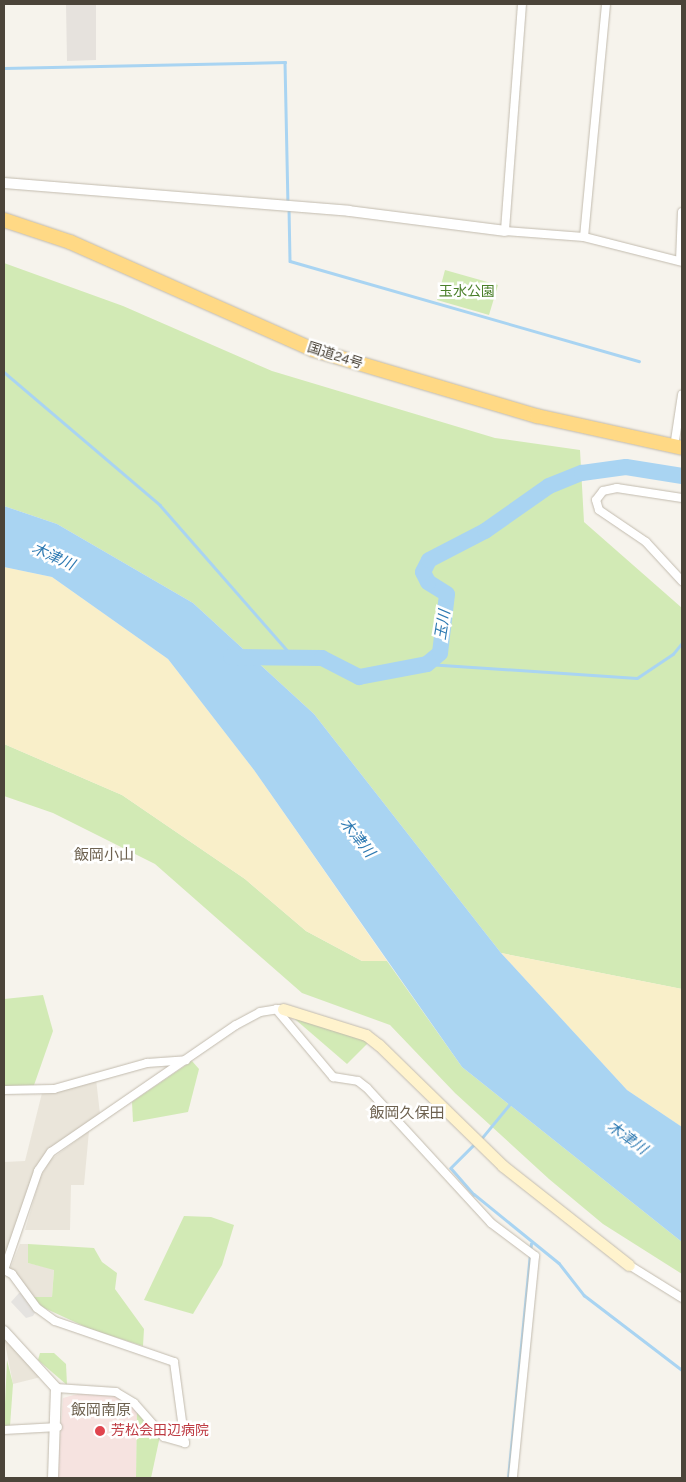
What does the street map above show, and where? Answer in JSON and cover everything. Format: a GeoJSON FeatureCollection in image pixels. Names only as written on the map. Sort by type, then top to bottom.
{"type":"FeatureCollection","features":[{"type":"Feature","properties":{"kind":"highway","name":"国道24号"},"geometry":{"type":"LineString","coordinates":[[4,220],[70,242],[314,350],[537,416],[678,447]]}},
{"type":"Feature","properties":{"kind":"main road"},"geometry":{"type":"LineString","coordinates":[[280,1009],[366,1036],[379,1044],[503,1166],[628,1265]]}},
{"type":"Feature","properties":{"kind":"street"},"geometry":{"type":"LineString","coordinates":[[505,231],[522,4]]}},
{"type":"Feature","properties":{"kind":"street"},"geometry":{"type":"LineString","coordinates":[[584,237],[606,4]]}},
{"type":"Feature","properties":{"kind":"street"},"geometry":{"type":"LineString","coordinates":[[4,184],[289,206],[505,231],[584,237],[681,262],[682,212]]}},
{"type":"Feature","properties":{"kind":"street"},"geometry":{"type":"LineString","coordinates":[[678,447],[682,395]]}},
{"type":"Feature","properties":{"kind":"street"},"geometry":{"type":"LineString","coordinates":[[682,498],[617,488],[603,491],[596,500],[599,510],[646,542],[682,581]]}},
{"type":"Feature","properties":{"kind":"street"},"geometry":{"type":"LineString","coordinates":[[56,1388],[116,1392],[134,1403],[164,1437],[185,1443],[174,1362],[55,1320],[37,1308],[12,1274],[4,1270],[38,1171],[51,1152],[254,1015],[280,1009],[333,1077],[358,1081],[367,1088],[491,1223],[535,1256],[512,1478]]}},
{"type":"Feature","properties":{"kind":"street"},"geometry":{"type":"LineString","coordinates":[[4,1090],[54,1089],[147,1063],[186,1060]]}},
{"type":"Feature","properties":{"kind":"street"},"geometry":{"type":"LineString","coordinates":[[628,1265],[682,1298]]}},
{"type":"Feature","properties":{"kind":"street"},"geometry":{"type":"LineString","coordinates":[[4,1331],[56,1388],[58,1427],[53,1478]]}},
{"type":"Feature","properties":{"kind":"street"},"geometry":{"type":"LineString","coordinates":[[4,1430],[58,1427]]}},
{"type":"Feature","properties":{"kind":"shaded area"},"geometry":{"type":"Polygon","coordinates":[[[66,4],[96,4],[96,60],[67,61],[66,4]]]}},
{"type":"Feature","properties":{"kind":"shaded area"},"geometry":{"type":"Polygon","coordinates":[[[96,1079],[100,1114],[48,1151],[36,1166],[4,1262],[4,1162],[25,1161],[42,1093],[96,1079]]]}},
{"type":"Feature","properties":{"kind":"shaded area"},"geometry":{"type":"Polygon","coordinates":[[[89,1131],[84,1185],[71,1185],[70,1230],[25,1230],[40,1178],[50,1160],[89,1131]]]}},
{"type":"Feature","properties":{"kind":"shaded area"},"geometry":{"type":"Polygon","coordinates":[[[20,1244],[28,1244],[28,1263],[54,1269],[52,1297],[33,1297],[10,1269],[20,1244]]]}},
{"type":"Feature","properties":{"kind":"shaded area"},"geometry":{"type":"Polygon","coordinates":[[[19,1293],[24,1293],[36,1311],[33,1316],[26,1318],[11,1302],[19,1293]]]}},
{"type":"Feature","properties":{"kind":"shaded area"},"geometry":{"type":"Polygon","coordinates":[[[4,1338],[41,1377],[13,1384],[4,1338]]]}},
{"type":"Feature","properties":{"kind":"shaded area","name":"芳松会田辺病院"},"geometry":{"type":"Polygon","coordinates":[[[81,1393],[118,1396],[137,1410],[136,1478],[57,1478],[63,1398],[81,1393]]]}},
{"type":"Feature","properties":{"kind":"green space"},"geometry":{"type":"Polygon","coordinates":[[[4,263],[123,306],[272,371],[495,438],[580,450],[584,522],[682,608],[682,989],[501,953],[314,714],[193,603],[57,524],[4,506],[4,263]]]}},
{"type":"Feature","properties":{"kind":"green space","name":"玉水公園"},"geometry":{"type":"Polygon","coordinates":[[[445,270],[498,285],[489,315],[437,300],[445,270]]]}},
{"type":"Feature","properties":{"kind":"green space"},"geometry":{"type":"Polygon","coordinates":[[[4,744],[122,795],[245,879],[306,931],[362,961],[387,961],[462,1067],[682,1242],[682,1274],[603,1224],[549,1179],[455,1093],[390,1025],[302,993],[155,864],[53,813],[4,796],[4,744]]]}},
{"type":"Feature","properties":{"kind":"green space"},"geometry":{"type":"Polygon","coordinates":[[[43,995],[53,1031],[33,1088],[4,1087],[4,999],[43,995]]]}},
{"type":"Feature","properties":{"kind":"green space"},"geometry":{"type":"Polygon","coordinates":[[[289,1014],[369,1042],[347,1064],[289,1014]]]}},
{"type":"Feature","properties":{"kind":"green space"},"geometry":{"type":"Polygon","coordinates":[[[192,1061],[199,1069],[188,1112],[133,1122],[132,1102],[192,1061]]]}},
{"type":"Feature","properties":{"kind":"green space"},"geometry":{"type":"Polygon","coordinates":[[[184,1216],[211,1217],[234,1225],[222,1265],[193,1314],[144,1300],[184,1216]]]}},
{"type":"Feature","properties":{"kind":"green space"},"geometry":{"type":"Polygon","coordinates":[[[28,1244],[94,1248],[102,1262],[117,1273],[115,1289],[144,1329],[143,1346],[90,1329],[40,1306],[33,1297],[52,1297],[54,1270],[28,1263],[28,1244]]]}},
{"type":"Feature","properties":{"kind":"green space"},"geometry":{"type":"Polygon","coordinates":[[[40,1353],[54,1353],[66,1364],[67,1385],[38,1360],[40,1353]]]}},
{"type":"Feature","properties":{"kind":"green space"},"geometry":{"type":"Polygon","coordinates":[[[7,1360],[13,1384],[10,1426],[4,1426],[7,1360]]]}},
{"type":"Feature","properties":{"kind":"green space"},"geometry":{"type":"Polygon","coordinates":[[[137,1410],[160,1436],[151,1478],[136,1478],[137,1410]]]}},
{"type":"Feature","properties":{"kind":"sand"},"geometry":{"type":"Polygon","coordinates":[[[4,567],[52,577],[168,659],[254,770],[387,961],[362,961],[306,931],[245,879],[122,795],[4,744],[4,567]]]}},
{"type":"Feature","properties":{"kind":"sand"},"geometry":{"type":"Polygon","coordinates":[[[501,953],[682,989],[682,1127],[627,1090],[501,953]]]}},
{"type":"Feature","properties":{"kind":"water","name":"木津川"},"geometry":{"type":"Polygon","coordinates":[[[4,506],[57,524],[193,603],[314,714],[501,953],[627,1090],[682,1127],[682,1242],[462,1067],[254,770],[168,659],[52,577],[4,567],[4,506]]]}},
{"type":"Feature","properties":{"kind":"waterway"},"geometry":{"type":"LineString","coordinates":[[4,68],[285,62],[288,203]]}},
{"type":"Feature","properties":{"kind":"waterway"},"geometry":{"type":"LineString","coordinates":[[289,208],[290,261],[639,361]]}},
{"type":"Feature","properties":{"kind":"waterway"},"geometry":{"type":"LineString","coordinates":[[4,372],[160,505],[293,657]]}},
{"type":"Feature","properties":{"kind":"waterway","name":"玉川"},"geometry":{"type":"LineString","coordinates":[[231,657],[322,658],[359,677],[427,664],[440,653],[447,594],[428,582],[423,572],[429,560],[485,531],[549,486],[582,473],[626,467],[682,476]]}},
{"type":"Feature","properties":{"kind":"waterway"},"geometry":{"type":"LineString","coordinates":[[427,664],[637,678],[673,654],[682,643]]}},
{"type":"Feature","properties":{"kind":"waterway"},"geometry":{"type":"LineString","coordinates":[[481,1139],[509,1105]]}},
{"type":"Feature","properties":{"kind":"waterway"},"geometry":{"type":"LineString","coordinates":[[475,1144],[451,1168],[474,1194],[559,1263],[584,1295],[682,1370]]}},
{"type":"Feature","properties":{"kind":"waterway"},"geometry":{"type":"LineString","coordinates":[[508,1478],[531,1244]]}},
{"type":"Feature","properties":{"kind":"place","name":"芳松会田辺病院"},"geometry":{"type":"Point","coordinates":[100,1431]}},
{"type":"Feature","properties":{"kind":"district","name":"飯岡小山"},"geometry":{"type":"Point","coordinates":[104,856]}},
{"type":"Feature","properties":{"kind":"district","name":"飯岡久保田"},"geometry":{"type":"Point","coordinates":[407,1114]}},
{"type":"Feature","properties":{"kind":"district","name":"飯岡南原"},"geometry":{"type":"Point","coordinates":[101,1411]}}]}
